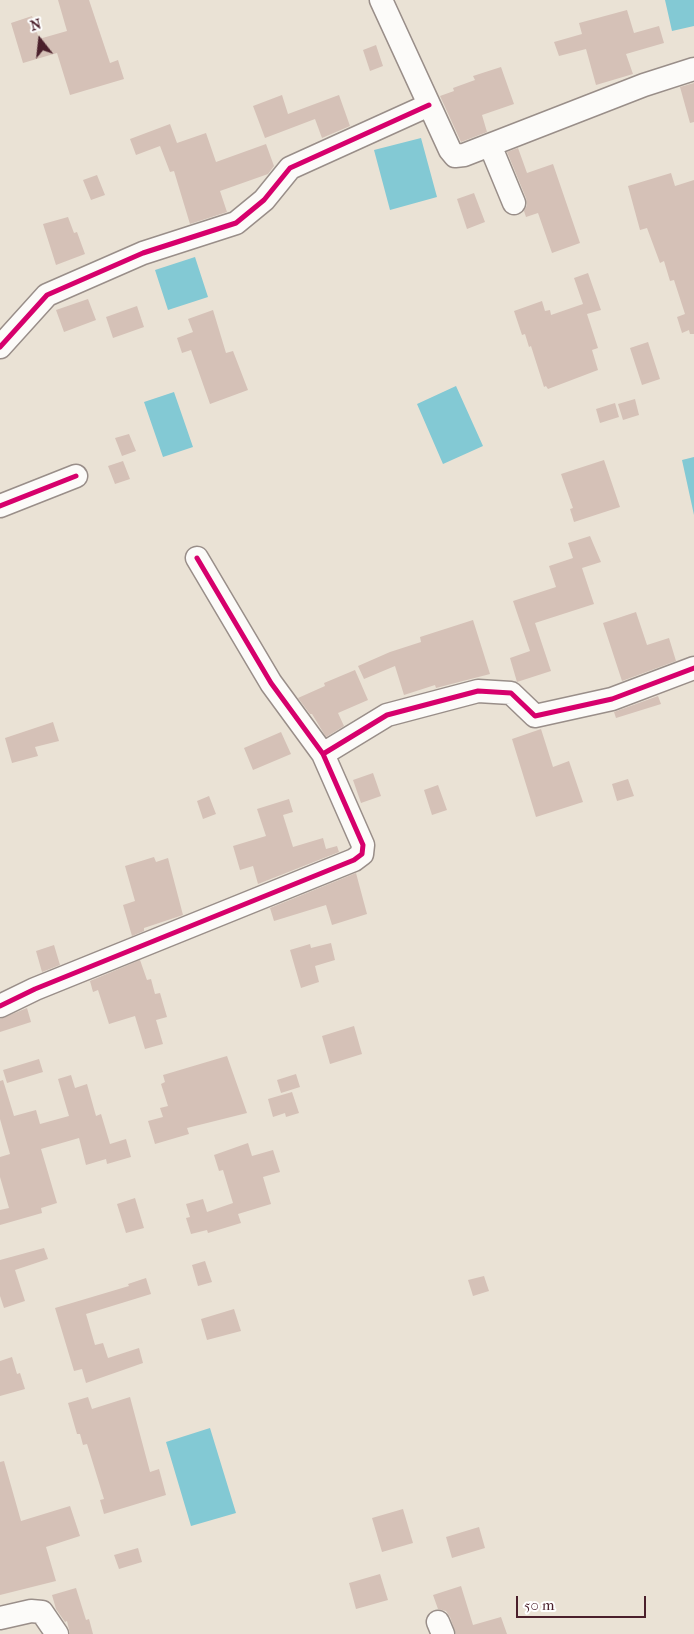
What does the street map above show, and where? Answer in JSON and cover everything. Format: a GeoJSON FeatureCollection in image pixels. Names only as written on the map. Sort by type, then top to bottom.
{"type":"FeatureCollection","features":[{"type":"Feature","properties":{"kind":"street"},"geometry":{"type":"LineString","coordinates":[[381,0],[450,150],[455,156],[464,155],[600,101],[694,69]]}},
{"type":"Feature","properties":{"kind":"street"},"geometry":{"type":"LineString","coordinates":[[0,347],[47,296],[143,253],[236,223],[264,200],[290,168],[429,105]]}},
{"type":"Feature","properties":{"kind":"street"},"geometry":{"type":"LineString","coordinates":[[490,144],[514,203]]}},
{"type":"Feature","properties":{"kind":"street"},"geometry":{"type":"LineString","coordinates":[[0,506],[76,476]]}},
{"type":"Feature","properties":{"kind":"street"},"geometry":{"type":"LineString","coordinates":[[0,1006],[35,988],[354,860],[362,854],[363,846],[323,754],[271,683],[197,558]]}},
{"type":"Feature","properties":{"kind":"street"},"geometry":{"type":"LineString","coordinates":[[323,754],[386,715],[478,691],[511,693],[535,716],[612,700],[694,668]]}},
{"type":"Feature","properties":{"kind":"street"},"geometry":{"type":"LineString","coordinates":[[0,1618],[30,1611],[42,1612],[57,1634]]}},
{"type":"Feature","properties":{"kind":"water"},"geometry":{"type":"Polygon","coordinates":[[[665,0],[694,0],[694,26],[672,31],[665,0]]]}},
{"type":"Feature","properties":{"kind":"water"},"geometry":{"type":"Polygon","coordinates":[[[421,138],[437,197],[390,210],[374,150],[421,138]]]}},
{"type":"Feature","properties":{"kind":"water"},"geometry":{"type":"Polygon","coordinates":[[[195,257],[208,297],[168,310],[155,270],[195,257]]]}},
{"type":"Feature","properties":{"kind":"water"},"geometry":{"type":"Polygon","coordinates":[[[456,386],[483,446],[443,464],[417,404],[456,386]]]}},
{"type":"Feature","properties":{"kind":"water"},"geometry":{"type":"Polygon","coordinates":[[[174,392],[193,447],[163,457],[144,402],[174,392]]]}},
{"type":"Feature","properties":{"kind":"water"},"geometry":{"type":"Polygon","coordinates":[[[694,457],[694,515],[682,460],[694,457]]]}},
{"type":"Feature","properties":{"kind":"water"},"geometry":{"type":"Polygon","coordinates":[[[210,1428],[236,1513],[191,1526],[166,1442],[210,1428]]]}},
{"type":"Feature","properties":{"kind":"building"},"geometry":{"type":"Polygon","coordinates":[[[58,0],[89,0],[110,63],[118,60],[124,79],[70,95],[57,53],[23,63],[11,23],[32,16],[39,39],[67,31],[58,0]]]}},
{"type":"Feature","properties":{"kind":"building"},"geometry":{"type":"Polygon","coordinates":[[[627,10],[634,33],[659,26],[664,43],[626,54],[633,74],[596,85],[586,49],[559,56],[554,42],[582,34],[579,23],[627,10]]]}},
{"type":"Feature","properties":{"kind":"building"},"geometry":{"type":"Polygon","coordinates":[[[376,45],[383,66],[370,71],[363,50],[376,45]]]}},
{"type":"Feature","properties":{"kind":"building"},"geometry":{"type":"Polygon","coordinates":[[[501,67],[514,104],[482,115],[487,132],[461,142],[440,96],[454,91],[453,88],[475,80],[473,76],[501,67]]]}},
{"type":"Feature","properties":{"kind":"building"},"geometry":{"type":"Polygon","coordinates":[[[694,83],[694,122],[690,123],[680,87],[694,83]]]}},
{"type":"Feature","properties":{"kind":"building"},"geometry":{"type":"Polygon","coordinates":[[[282,95],[288,114],[339,95],[350,126],[322,138],[315,119],[265,138],[253,106],[282,95]]]}},
{"type":"Feature","properties":{"kind":"building"},"geometry":{"type":"Polygon","coordinates":[[[170,124],[177,143],[206,133],[216,162],[266,144],[274,166],[268,174],[220,191],[227,212],[190,224],[174,171],[170,172],[160,146],[136,155],[130,139],[170,124]]]}},
{"type":"Feature","properties":{"kind":"building"},"geometry":{"type":"Polygon","coordinates":[[[518,148],[527,173],[553,164],[580,243],[552,253],[538,213],[526,217],[524,211],[527,205],[526,198],[507,152],[518,148]]]}},
{"type":"Feature","properties":{"kind":"building"},"geometry":{"type":"Polygon","coordinates":[[[671,173],[675,186],[694,180],[694,334],[690,334],[689,330],[682,333],[677,317],[685,314],[674,280],[670,281],[664,261],[660,263],[647,228],[640,230],[628,186],[671,173]]]}},
{"type":"Feature","properties":{"kind":"building"},"geometry":{"type":"Polygon","coordinates":[[[97,175],[105,195],[91,200],[83,180],[97,175]]]}},
{"type":"Feature","properties":{"kind":"building"},"geometry":{"type":"Polygon","coordinates":[[[474,193],[485,222],[467,229],[457,199],[474,193]]]}},
{"type":"Feature","properties":{"kind":"building"},"geometry":{"type":"Polygon","coordinates":[[[68,217],[74,233],[77,232],[85,254],[56,265],[43,224],[68,217]]]}},
{"type":"Feature","properties":{"kind":"building"},"geometry":{"type":"Polygon","coordinates":[[[588,273],[601,310],[587,314],[598,348],[592,350],[598,370],[548,389],[546,386],[544,387],[531,346],[529,347],[525,334],[522,335],[514,311],[542,301],[545,311],[550,310],[551,315],[583,304],[574,278],[588,273]]]}},
{"type":"Feature","properties":{"kind":"building"},"geometry":{"type":"Polygon","coordinates":[[[88,299],[96,320],[64,332],[56,310],[88,299]]]}},
{"type":"Feature","properties":{"kind":"building"},"geometry":{"type":"Polygon","coordinates":[[[137,306],[144,327],[113,338],[106,317],[137,306]]]}},
{"type":"Feature","properties":{"kind":"building"},"geometry":{"type":"Polygon","coordinates":[[[213,310],[226,353],[233,351],[248,390],[210,404],[191,350],[182,353],[177,338],[193,332],[188,319],[213,310]]]}},
{"type":"Feature","properties":{"kind":"building"},"geometry":{"type":"Polygon","coordinates":[[[648,342],[660,379],[642,385],[630,348],[648,342]]]}},
{"type":"Feature","properties":{"kind":"building"},"geometry":{"type":"Polygon","coordinates":[[[635,399],[639,415],[623,420],[618,404],[635,399]]]}},
{"type":"Feature","properties":{"kind":"building"},"geometry":{"type":"Polygon","coordinates":[[[615,403],[619,417],[600,423],[596,409],[615,403]]]}},
{"type":"Feature","properties":{"kind":"building"},"geometry":{"type":"Polygon","coordinates":[[[129,434],[136,451],[122,456],[115,438],[129,434]]]}},
{"type":"Feature","properties":{"kind":"building"},"geometry":{"type":"Polygon","coordinates":[[[604,460],[620,507],[574,522],[570,509],[573,508],[561,474],[604,460]]]}},
{"type":"Feature","properties":{"kind":"building"},"geometry":{"type":"Polygon","coordinates":[[[123,461],[130,479],[115,484],[108,466],[123,461]]]}},
{"type":"Feature","properties":{"kind":"building"},"geometry":{"type":"Polygon","coordinates":[[[590,536],[601,562],[582,568],[594,604],[535,623],[551,671],[517,682],[510,658],[530,651],[513,601],[556,587],[549,566],[573,558],[568,543],[590,536]]]}},
{"type":"Feature","properties":{"kind":"building"},"geometry":{"type":"Polygon","coordinates":[[[636,612],[647,645],[669,638],[676,661],[622,681],[603,623],[636,612]]]}},
{"type":"Feature","properties":{"kind":"building"},"geometry":{"type":"Polygon","coordinates":[[[473,620],[490,674],[436,688],[435,685],[404,695],[395,666],[364,679],[358,666],[390,652],[421,642],[420,637],[473,620]]]}},
{"type":"Feature","properties":{"kind":"building"},"geometry":{"type":"Polygon","coordinates":[[[355,670],[368,700],[338,713],[344,726],[326,737],[312,714],[310,714],[298,698],[325,686],[324,683],[355,670]]]}},
{"type":"Feature","properties":{"kind":"building"},"geometry":{"type":"Polygon","coordinates":[[[658,696],[661,704],[616,718],[614,712],[658,696]]]}},
{"type":"Feature","properties":{"kind":"building"},"geometry":{"type":"Polygon","coordinates":[[[53,722],[59,741],[35,747],[38,756],[12,763],[5,738],[53,722]]]}},
{"type":"Feature","properties":{"kind":"building"},"geometry":{"type":"Polygon","coordinates":[[[541,729],[553,767],[569,761],[583,802],[536,817],[512,739],[541,729]]]}},
{"type":"Feature","properties":{"kind":"building"},"geometry":{"type":"Polygon","coordinates":[[[281,732],[291,754],[253,770],[244,748],[281,732]]]}},
{"type":"Feature","properties":{"kind":"building"},"geometry":{"type":"Polygon","coordinates":[[[373,773],[381,796],[361,803],[353,780],[373,773]]]}},
{"type":"Feature","properties":{"kind":"building"},"geometry":{"type":"Polygon","coordinates":[[[628,779],[634,796],[617,801],[612,784],[628,779]]]}},
{"type":"Feature","properties":{"kind":"building"},"geometry":{"type":"Polygon","coordinates":[[[438,785],[447,810],[432,815],[424,790],[438,785]]]}},
{"type":"Feature","properties":{"kind":"building"},"geometry":{"type":"Polygon","coordinates":[[[209,796],[216,814],[203,819],[197,801],[209,796]]]}},
{"type":"Feature","properties":{"kind":"building"},"geometry":{"type":"Polygon","coordinates":[[[289,799],[293,812],[283,815],[293,847],[323,838],[326,849],[337,846],[339,852],[258,884],[253,866],[240,870],[233,846],[266,836],[257,809],[289,799]]]}},
{"type":"Feature","properties":{"kind":"building"},"geometry":{"type":"Polygon","coordinates":[[[154,857],[156,862],[168,858],[183,915],[144,928],[144,931],[132,936],[123,905],[135,901],[125,866],[154,857]]]}},
{"type":"Feature","properties":{"kind":"building"},"geometry":{"type":"Polygon","coordinates":[[[356,873],[367,914],[332,925],[326,905],[274,921],[270,908],[356,873]]]}},
{"type":"Feature","properties":{"kind":"building"},"geometry":{"type":"Polygon","coordinates":[[[331,943],[335,960],[315,966],[319,982],[301,988],[290,950],[310,944],[311,948],[331,943]]]}},
{"type":"Feature","properties":{"kind":"building"},"geometry":{"type":"Polygon","coordinates":[[[54,945],[60,965],[42,972],[36,951],[54,945]]]}},
{"type":"Feature","properties":{"kind":"building"},"geometry":{"type":"Polygon","coordinates":[[[140,960],[147,980],[151,979],[155,994],[160,993],[167,1017],[156,1020],[163,1044],[145,1049],[135,1016],[109,1024],[98,990],[93,992],[90,981],[140,960]]]}},
{"type":"Feature","properties":{"kind":"building"},"geometry":{"type":"Polygon","coordinates":[[[27,1008],[31,1022],[0,1032],[0,1019],[27,1008]]]}},
{"type":"Feature","properties":{"kind":"building"},"geometry":{"type":"Polygon","coordinates":[[[354,1026],[362,1054],[330,1064],[322,1036],[354,1026]]]}},
{"type":"Feature","properties":{"kind":"building"},"geometry":{"type":"Polygon","coordinates":[[[227,1056],[247,1113],[187,1128],[189,1134],[155,1144],[148,1121],[163,1117],[160,1108],[168,1106],[161,1084],[165,1082],[163,1075],[227,1056]]]}},
{"type":"Feature","properties":{"kind":"building"},"geometry":{"type":"Polygon","coordinates":[[[39,1059],[43,1072],[7,1083],[3,1070],[39,1059]]]}},
{"type":"Feature","properties":{"kind":"building"},"geometry":{"type":"Polygon","coordinates":[[[296,1074],[300,1087],[281,1093],[277,1080],[296,1074]]]}},
{"type":"Feature","properties":{"kind":"building"},"geometry":{"type":"Polygon","coordinates":[[[71,1075],[75,1088],[87,1084],[96,1116],[101,1114],[110,1144],[126,1139],[131,1157],[107,1164],[106,1159],[86,1165],[79,1138],[41,1149],[57,1203],[41,1208],[42,1213],[0,1225],[0,1210],[9,1208],[0,1177],[0,1157],[10,1154],[0,1119],[0,1081],[3,1080],[14,1116],[36,1110],[40,1124],[69,1116],[58,1079],[71,1075]]]}},
{"type":"Feature","properties":{"kind":"building"},"geometry":{"type":"Polygon","coordinates":[[[292,1092],[299,1113],[286,1117],[285,1113],[273,1117],[268,1099],[292,1092]]]}},
{"type":"Feature","properties":{"kind":"building"},"geometry":{"type":"Polygon","coordinates":[[[248,1143],[252,1156],[273,1150],[280,1172],[263,1177],[271,1204],[238,1214],[241,1223],[208,1233],[207,1230],[191,1234],[186,1218],[190,1217],[186,1204],[203,1199],[207,1212],[233,1203],[223,1170],[219,1171],[214,1155],[248,1143]]]}},
{"type":"Feature","properties":{"kind":"building"},"geometry":{"type":"Polygon","coordinates":[[[135,1198],[144,1228],[126,1233],[117,1204],[135,1198]]]}},
{"type":"Feature","properties":{"kind":"building"},"geometry":{"type":"Polygon","coordinates":[[[44,1248],[48,1259],[15,1270],[25,1301],[4,1308],[0,1296],[0,1260],[44,1248]]]}},
{"type":"Feature","properties":{"kind":"building"},"geometry":{"type":"Polygon","coordinates":[[[205,1261],[212,1282],[198,1286],[192,1265],[205,1261]]]}},
{"type":"Feature","properties":{"kind":"building"},"geometry":{"type":"Polygon","coordinates":[[[484,1276],[489,1291],[473,1296],[468,1280],[484,1276]]]}},
{"type":"Feature","properties":{"kind":"building"},"geometry":{"type":"Polygon","coordinates":[[[146,1278],[151,1294],[86,1314],[95,1345],[103,1343],[108,1358],[139,1348],[143,1363],[86,1383],[82,1369],[74,1371],[55,1308],[129,1286],[128,1284],[146,1278]]]}},
{"type":"Feature","properties":{"kind":"building"},"geometry":{"type":"Polygon","coordinates":[[[234,1309],[241,1331],[207,1340],[201,1319],[234,1309]]]}},
{"type":"Feature","properties":{"kind":"building"},"geometry":{"type":"Polygon","coordinates":[[[12,1357],[17,1374],[20,1373],[25,1389],[0,1396],[0,1361],[12,1357]]]}},
{"type":"Feature","properties":{"kind":"building"},"geometry":{"type":"Polygon","coordinates":[[[88,1397],[92,1409],[130,1397],[150,1472],[159,1469],[166,1495],[104,1514],[100,1500],[104,1499],[87,1444],[83,1445],[80,1434],[77,1434],[68,1403],[88,1397]]]}},
{"type":"Feature","properties":{"kind":"building"},"geometry":{"type":"Polygon","coordinates":[[[4,1461],[21,1521],[70,1506],[80,1536],[46,1547],[56,1581],[0,1595],[0,1462],[4,1461]]]}},
{"type":"Feature","properties":{"kind":"building"},"geometry":{"type":"Polygon","coordinates":[[[403,1509],[413,1543],[382,1552],[372,1518],[403,1509]]]}},
{"type":"Feature","properties":{"kind":"building"},"geometry":{"type":"Polygon","coordinates":[[[479,1527],[485,1548],[452,1558],[446,1537],[479,1527]]]}},
{"type":"Feature","properties":{"kind":"building"},"geometry":{"type":"Polygon","coordinates":[[[138,1548],[142,1562],[119,1569],[114,1555],[138,1548]]]}},
{"type":"Feature","properties":{"kind":"building"},"geometry":{"type":"Polygon","coordinates":[[[380,1574],[388,1600],[356,1609],[349,1583],[380,1574]]]}},
{"type":"Feature","properties":{"kind":"building"},"geometry":{"type":"Polygon","coordinates":[[[461,1586],[473,1625],[501,1617],[507,1634],[456,1634],[450,1617],[446,1611],[438,1609],[433,1595],[461,1586]]]}},
{"type":"Feature","properties":{"kind":"building"},"geometry":{"type":"Polygon","coordinates":[[[76,1588],[86,1620],[89,1619],[93,1634],[70,1634],[67,1621],[65,1622],[56,1609],[52,1595],[76,1588]]]}},
{"type":"Feature","properties":{"kind":"cycle path"},"geometry":{"type":"LineString","coordinates":[[0,347],[47,295],[143,253],[236,223],[264,200],[290,168],[429,105]]}},
{"type":"Feature","properties":{"kind":"cycle path"},"geometry":{"type":"LineString","coordinates":[[0,506],[76,476]]}},
{"type":"Feature","properties":{"kind":"cycle path"},"geometry":{"type":"LineString","coordinates":[[0,1006],[35,989],[354,860],[362,854],[363,845],[323,754],[271,683],[197,558]]}},
{"type":"Feature","properties":{"kind":"cycle path"},"geometry":{"type":"LineString","coordinates":[[323,754],[387,715],[478,691],[511,693],[535,716],[612,699],[694,668]]}}]}
